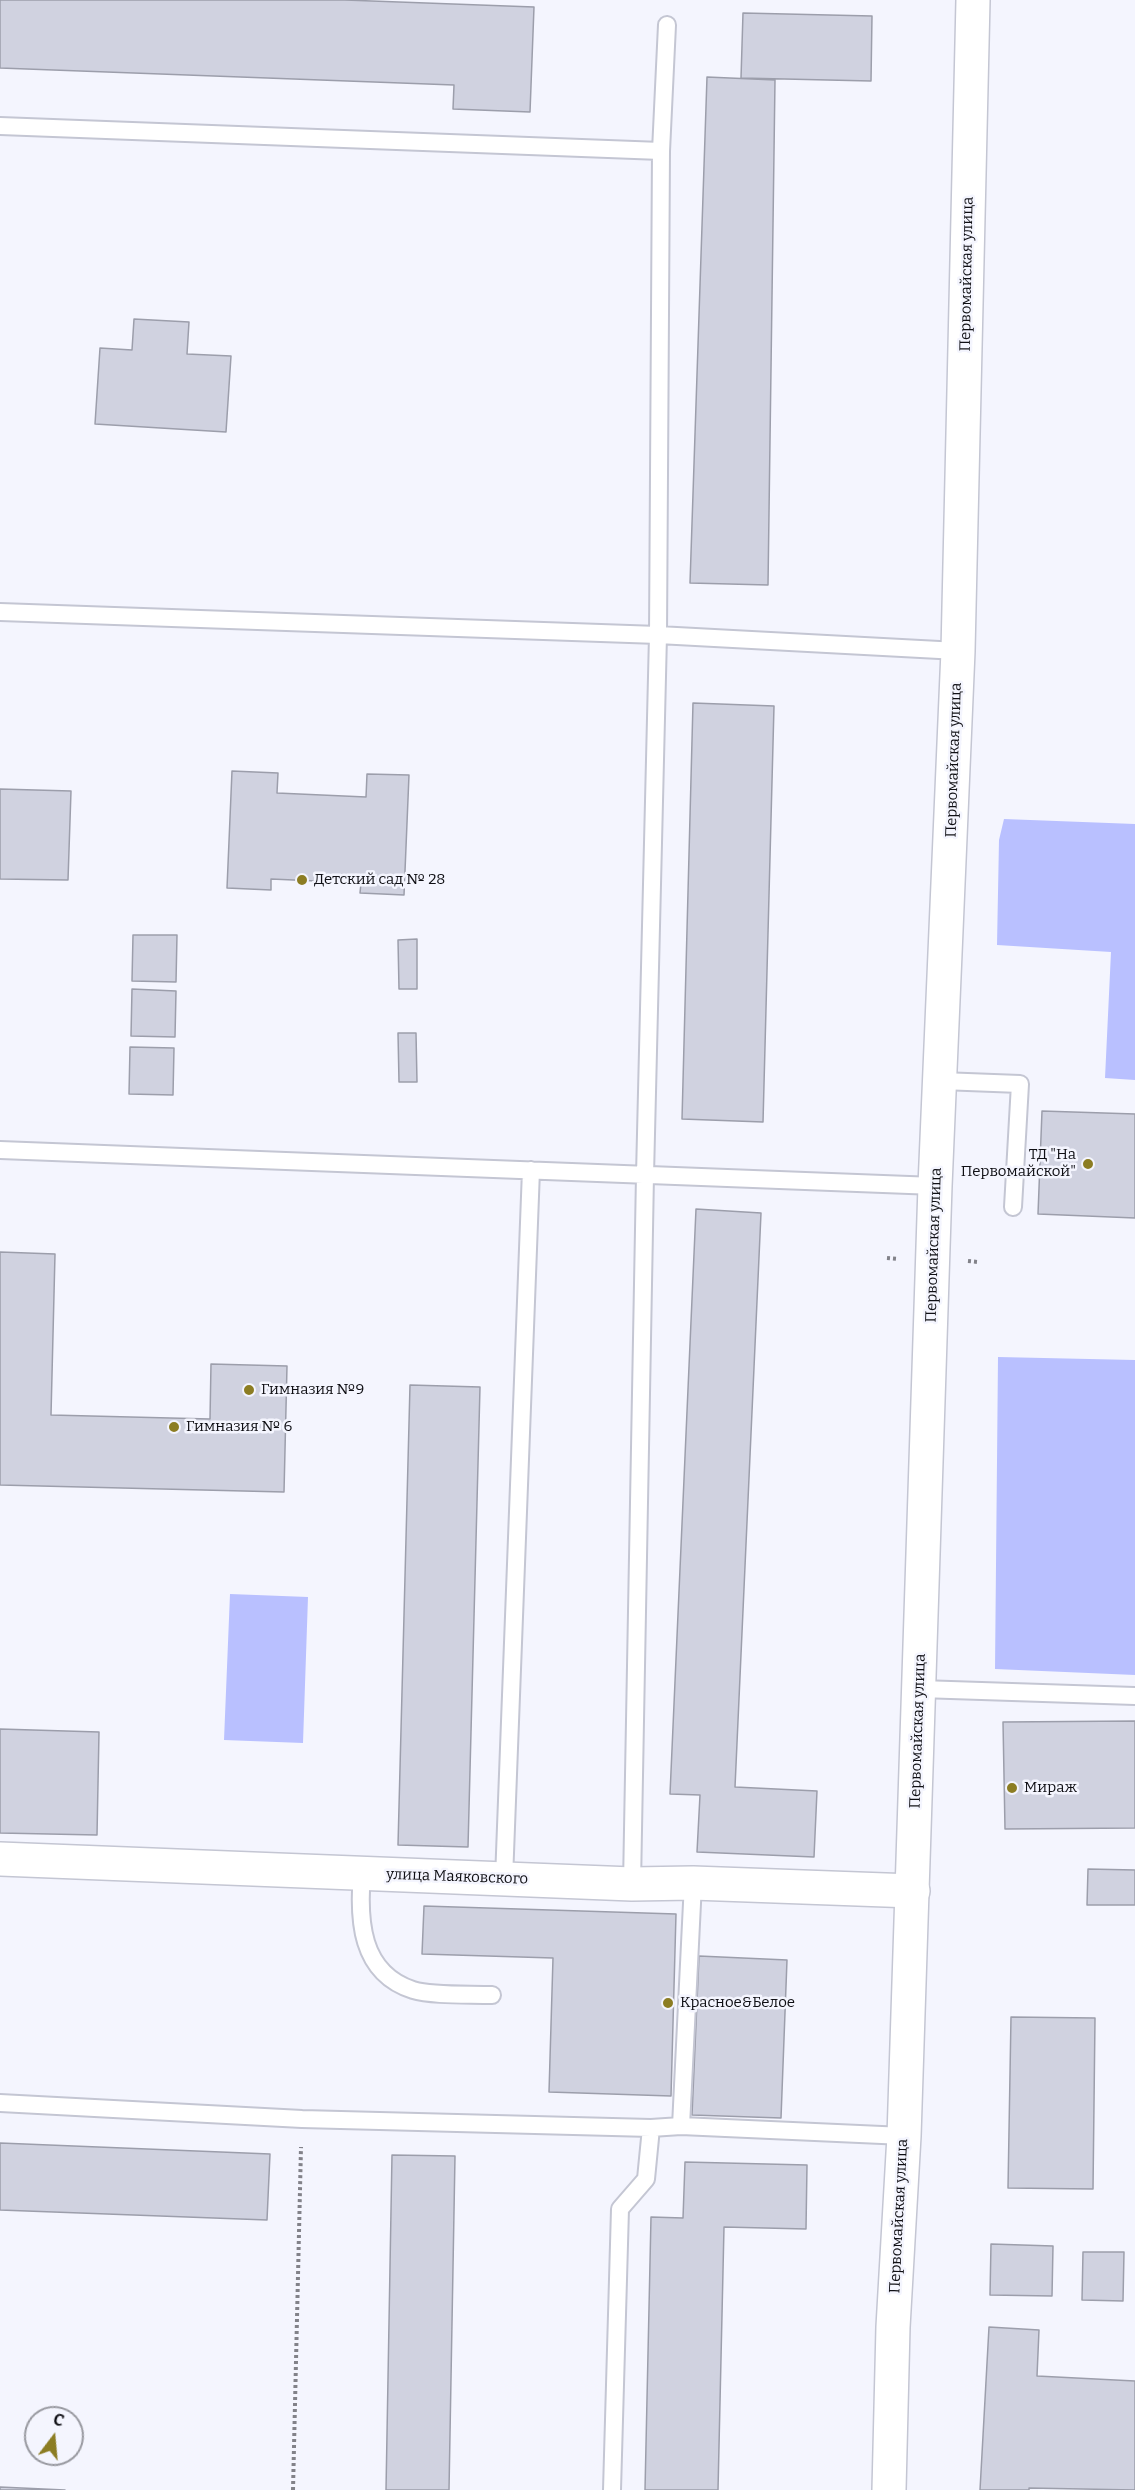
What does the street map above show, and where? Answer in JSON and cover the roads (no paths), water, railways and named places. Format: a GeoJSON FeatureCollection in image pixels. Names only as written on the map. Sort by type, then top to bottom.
{"type":"FeatureCollection","features":[{"type":"Feature","properties":{"kind":"street","name":"Первомайская улица"},"geometry":{"type":"LineString","coordinates":[[889,2490],[892,2327],[904,2136],[914,1891],[935,1186],[958,651],[972,0]]}},
{"type":"Feature","properties":{"kind":"street","name":"улица Маяковского"},"geometry":{"type":"LineString","coordinates":[[0,1859],[632,1884],[693,1883],[914,1891]]}},
{"type":"Feature","properties":{"kind":"lane"},"geometry":{"type":"LineString","coordinates":[[632,1884],[658,635],[661,151],[667,25]]}},
{"type":"Feature","properties":{"kind":"lane"},"geometry":{"type":"LineString","coordinates":[[0,126],[661,151]]}},
{"type":"Feature","properties":{"kind":"lane"},"geometry":{"type":"LineString","coordinates":[[0,612],[658,635],[958,651]]}},
{"type":"Feature","properties":{"kind":"lane"},"geometry":{"type":"LineString","coordinates":[[940,1081],[1020,1084],[1013,1206]]}},
{"type":"Feature","properties":{"kind":"lane"},"geometry":{"type":"LineString","coordinates":[[0,1150],[935,1186]]}},
{"type":"Feature","properties":{"kind":"lane"},"geometry":{"type":"LineString","coordinates":[[504,1879],[531,1170]]}},
{"type":"Feature","properties":{"kind":"lane"},"geometry":{"type":"LineString","coordinates":[[920,1689],[1135,1696]]}},
{"type":"Feature","properties":{"kind":"lane"},"geometry":{"type":"LineString","coordinates":[[362,1873],[360,1920],[368,1952],[380,1968],[396,1983],[415,1990],[492,1995]]}},
{"type":"Feature","properties":{"kind":"lane"},"geometry":{"type":"LineString","coordinates":[[681,2126],[693,1883]]}},
{"type":"Feature","properties":{"kind":"lane"},"geometry":{"type":"LineString","coordinates":[[0,2103],[302,2119],[651,2128],[681,2126],[904,2136]]}},
{"type":"Feature","properties":{"kind":"lane"},"geometry":{"type":"LineString","coordinates":[[612,2490],[620,2210],[646,2179],[651,2128]]}},
{"type":"Feature","properties":{"kind":"place","name":"Детский сад № 28"},"geometry":{"type":"Point","coordinates":[302,880]}},
{"type":"Feature","properties":{"kind":"place","name":"ТД \"На Первомайской\""},"geometry":{"type":"Point","coordinates":[1088,1164]}},
{"type":"Feature","properties":{"kind":"place","name":"Гимназия №9"},"geometry":{"type":"Point","coordinates":[249,1390]}},
{"type":"Feature","properties":{"kind":"place","name":"Гимназия № 6"},"geometry":{"type":"Point","coordinates":[174,1427]}},
{"type":"Feature","properties":{"kind":"place","name":"Мираж"},"geometry":{"type":"Point","coordinates":[1012,1788]}},
{"type":"Feature","properties":{"kind":"place","name":"Красное&Белое"},"geometry":{"type":"Point","coordinates":[668,2003]}}]}
